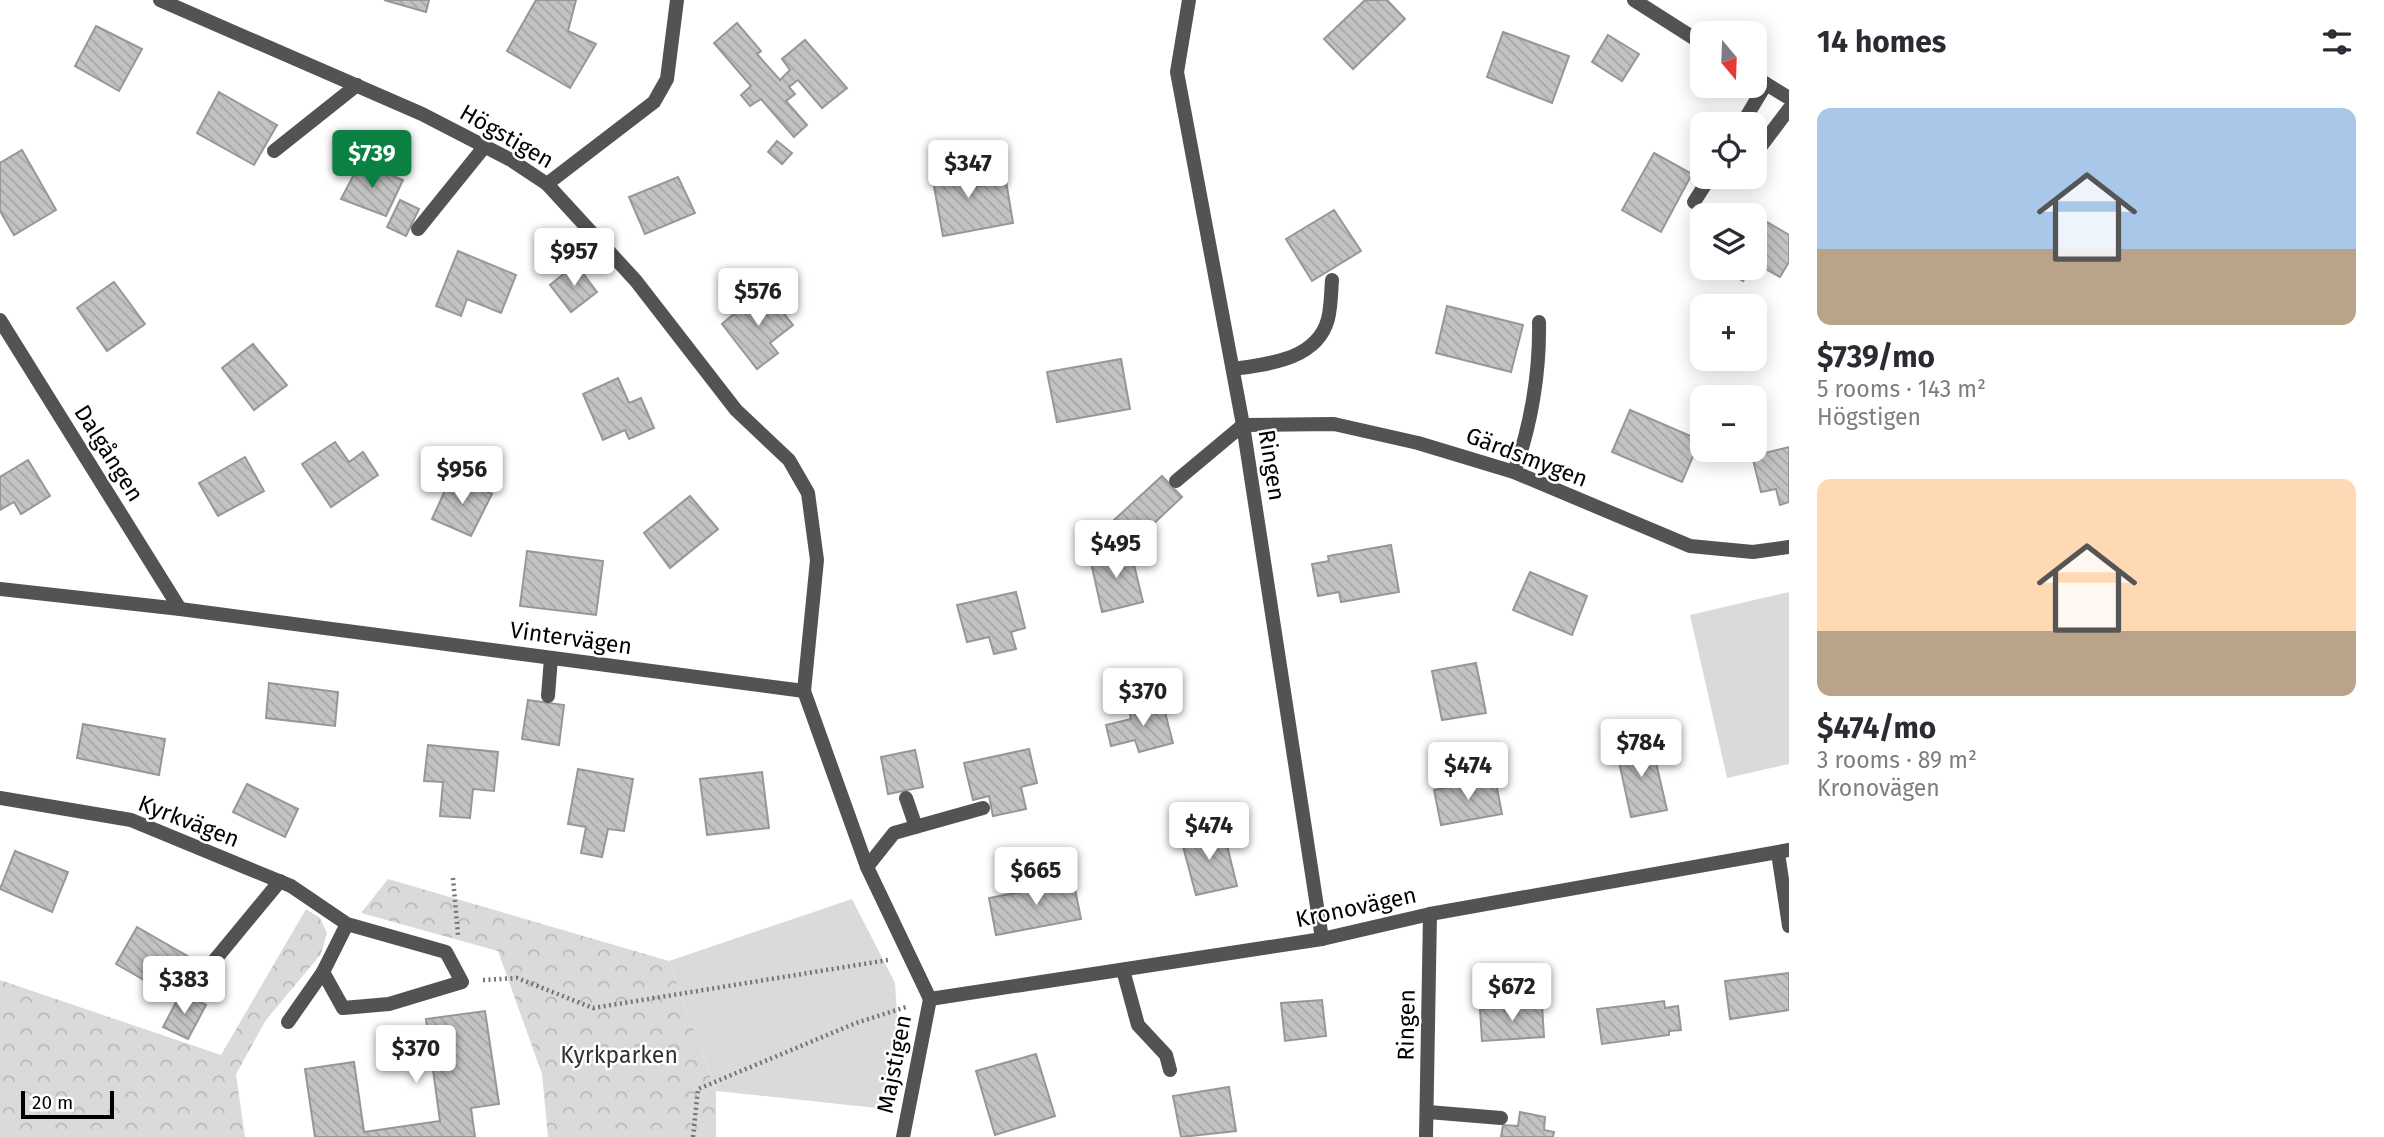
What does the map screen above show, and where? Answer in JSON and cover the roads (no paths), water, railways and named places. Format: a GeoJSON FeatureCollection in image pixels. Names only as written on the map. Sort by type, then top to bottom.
{"type":"FeatureCollection","features":[{"type":"Feature","properties":{"kind":"street","name":"Högstigen"},"geometry":{"type":"LineString","coordinates":[[160,0],[422,114],[485,146],[547,184],[636,281],[736,410],[789,460],[808,494],[817,560],[804,691]]}},
{"type":"Feature","properties":{"kind":"street"},"geometry":{"type":"LineString","coordinates":[[547,184],[654,102],[667,79],[677,0]]}},
{"type":"Feature","properties":{"kind":"street","name":"Ringen"},"geometry":{"type":"LineString","coordinates":[[1189,0],[1177,72],[1243,425],[1322,939]]}},
{"type":"Feature","properties":{"kind":"street"},"geometry":{"type":"LineString","coordinates":[[1634,0],[1690,36]]}},
{"type":"Feature","properties":{"kind":"street"},"geometry":{"type":"LineString","coordinates":[[1768,84],[1789,98]]}},
{"type":"Feature","properties":{"kind":"street"},"geometry":{"type":"LineString","coordinates":[[274,151],[357,85]]}},
{"type":"Feature","properties":{"kind":"street"},"geometry":{"type":"LineString","coordinates":[[1767,138],[1789,109]]}},
{"type":"Feature","properties":{"kind":"street"},"geometry":{"type":"LineString","coordinates":[[418,229],[485,146]]}},
{"type":"Feature","properties":{"kind":"street"},"geometry":{"type":"LineString","coordinates":[[1694,202],[1702,189]]}},
{"type":"Feature","properties":{"kind":"street"},"geometry":{"type":"LineString","coordinates":[[1233,369],[1298,355],[1317,341],[1328,320],[1332,280]]}},
{"type":"Feature","properties":{"kind":"street","name":"Dalgången"},"geometry":{"type":"LineString","coordinates":[[0,320],[180,609]]}},
{"type":"Feature","properties":{"kind":"street"},"geometry":{"type":"LineString","coordinates":[[1514,472],[1522,449],[1540,353],[1539,323]]}},
{"type":"Feature","properties":{"kind":"street","name":"Gärdsmygen"},"geometry":{"type":"LineString","coordinates":[[1243,425],[1334,424],[1418,443],[1514,472],[1690,546],[1753,552],[1789,547]]}},
{"type":"Feature","properties":{"kind":"street"},"geometry":{"type":"LineString","coordinates":[[1176,481],[1243,425]]}},
{"type":"Feature","properties":{"kind":"street","name":"Vintervägen"},"geometry":{"type":"LineString","coordinates":[[0,589],[180,609],[804,691]]}},
{"type":"Feature","properties":{"kind":"street"},"geometry":{"type":"LineString","coordinates":[[548,696],[551,658]]}},
{"type":"Feature","properties":{"kind":"street"},"geometry":{"type":"LineString","coordinates":[[804,691],[867,867],[930,999]]}},
{"type":"Feature","properties":{"kind":"street"},"geometry":{"type":"LineString","coordinates":[[906,797],[916,827]]}},
{"type":"Feature","properties":{"kind":"street","name":"Kyrkvägen"},"geometry":{"type":"LineString","coordinates":[[0,798],[131,820],[280,881],[347,925],[446,952],[462,982],[389,1004],[343,1008],[323,972]]}},
{"type":"Feature","properties":{"kind":"street"},"geometry":{"type":"LineString","coordinates":[[867,867],[894,833],[983,808]]}},
{"type":"Feature","properties":{"kind":"street"},"geometry":{"type":"LineString","coordinates":[[1783,851],[1789,926]]}},
{"type":"Feature","properties":{"kind":"street","name":"Kronovägen"},"geometry":{"type":"LineString","coordinates":[[930,999],[1322,939],[1430,914],[1783,851]]}},
{"type":"Feature","properties":{"kind":"street"},"geometry":{"type":"LineString","coordinates":[[192,994],[214,961],[280,881]]}},
{"type":"Feature","properties":{"kind":"street","name":"Ringen"},"geometry":{"type":"LineString","coordinates":[[1426,1137],[1430,914]]}},
{"type":"Feature","properties":{"kind":"street"},"geometry":{"type":"LineString","coordinates":[[288,1022],[323,972],[347,925]]}},
{"type":"Feature","properties":{"kind":"street"},"geometry":{"type":"LineString","coordinates":[[1123,970],[1138,1025],[1166,1055],[1170,1070]]}},
{"type":"Feature","properties":{"kind":"street","name":"Majstigen"},"geometry":{"type":"LineString","coordinates":[[903,1137],[930,999]]}},
{"type":"Feature","properties":{"kind":"street"},"geometry":{"type":"LineString","coordinates":[[1428,1112],[1501,1118]]}},
{"type":"Feature","properties":{"kind":"park label","name":"Kyrkparken"},"geometry":{"type":"Point","coordinates":[619,1055]}}]}
